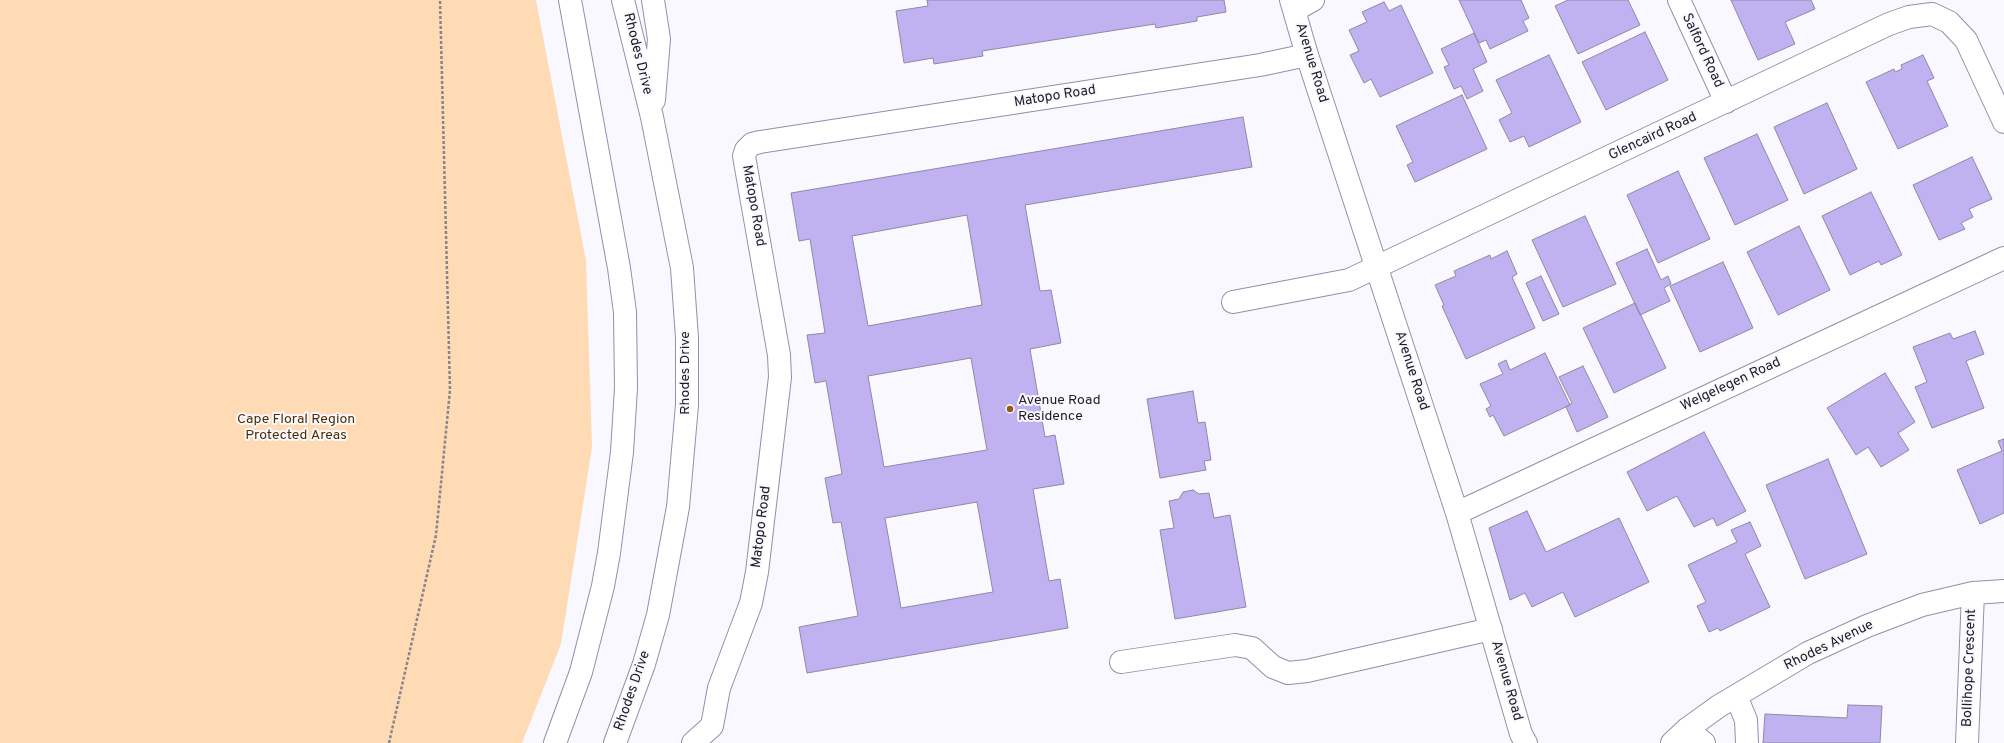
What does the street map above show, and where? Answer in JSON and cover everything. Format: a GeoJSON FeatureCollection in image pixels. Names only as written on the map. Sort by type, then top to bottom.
{"type":"FeatureCollection","features":[{"type":"Feature","properties":{"kind":"main road"},"geometry":{"type":"LineString","coordinates":[[555,743],[581,672],[609,553],[622,452],[626,388],[625,312],[619,268],[570,0]]}},
{"type":"Feature","properties":{"kind":"main road","name":"Rhodes Drive"},"geometry":{"type":"LineString","coordinates":[[615,743],[644,664],[658,615],[678,507],[687,405],[687,338],[682,268],[652,117],[624,0]]}},
{"type":"Feature","properties":{"kind":"main road"},"geometry":{"type":"LineString","coordinates":[[652,117],[659,39],[653,0]]}},
{"type":"Feature","properties":{"kind":"main road","name":"Salford Road"},"geometry":{"type":"LineString","coordinates":[[1679,0],[1726,102]]}},
{"type":"Feature","properties":{"kind":"main road","name":"Avenue Road"},"geometry":{"type":"LineString","coordinates":[[1300,3],[1307,55],[1378,267],[1457,513],[1521,734],[1526,743]]}},
{"type":"Feature","properties":{"kind":"main road","name":"Glencaird Road"},"geometry":{"type":"LineString","coordinates":[[1233,302],[1349,280],[1889,24],[1909,17],[1932,14],[1949,22],[1966,40],[2004,122]]}},
{"type":"Feature","properties":{"kind":"main road","name":"Matopo Road"},"geometry":{"type":"LineString","coordinates":[[693,743],[712,726],[719,688],[751,603],[757,572],[780,377],[779,355],[744,156],[746,150],[752,144],[760,142],[1260,65],[1307,55]]}},
{"type":"Feature","properties":{"kind":"main road","name":"Welgelegen Road"},"geometry":{"type":"LineString","coordinates":[[1457,513],[2004,258]]}},
{"type":"Feature","properties":{"kind":"main road","name":"Rhodes Avenue"},"geometry":{"type":"LineString","coordinates":[[1680,736],[1736,696],[1808,653],[1867,626],[1922,605],[1974,593],[2004,591]]}},
{"type":"Feature","properties":{"kind":"main road","name":"Bollihope Crescent"},"geometry":{"type":"LineString","coordinates":[[1967,743],[1974,593]]}},
{"type":"Feature","properties":{"kind":"main road"},"geometry":{"type":"LineString","coordinates":[[1121,662],[1235,645],[1252,648],[1273,667],[1288,673],[1301,672],[1491,629]]}},
{"type":"Feature","properties":{"kind":"main road"},"geometry":{"type":"LineString","coordinates":[[1736,696],[1746,720],[1748,743]]}},
{"type":"Feature","properties":{"kind":"main road"},"geometry":{"type":"LineString","coordinates":[[1680,736],[1704,743]]}},
{"type":"Feature","properties":{"kind":"path"},"geometry":{"type":"LineString","coordinates":[[389,743],[436,536],[450,390],[440,0]]}},
{"type":"Feature","properties":{"kind":"green space","name":"Cape Floral Region Protected Areas"},"geometry":{"type":"Polygon","coordinates":[[[0,0],[536,0],[586,261],[592,447],[561,644],[522,743],[0,743],[0,0]]]}},
{"type":"Feature","properties":{"kind":"building"},"geometry":{"type":"Polygon","coordinates":[[[927,0],[1224,0],[1226,12],[1197,17],[1197,21],[1156,28],[1155,24],[982,51],[983,56],[934,64],[933,58],[904,63],[896,11],[928,6],[927,0]]]}},
{"type":"Feature","properties":{"kind":"building"},"geometry":{"type":"Polygon","coordinates":[[[1459,0],[1521,0],[1529,18],[1523,21],[1528,31],[1490,49],[1486,40],[1479,43],[1459,0]]]}},
{"type":"Feature","properties":{"kind":"building"},"geometry":{"type":"Polygon","coordinates":[[[1568,0],[1628,0],[1640,25],[1578,54],[1555,6],[1568,0]]]}},
{"type":"Feature","properties":{"kind":"building"},"geometry":{"type":"Polygon","coordinates":[[[1731,0],[1811,0],[1815,9],[1785,22],[1795,44],[1758,60],[1731,0]]]}},
{"type":"Feature","properties":{"kind":"building"},"geometry":{"type":"Polygon","coordinates":[[[1384,2],[1389,11],[1401,5],[1433,73],[1380,97],[1371,79],[1364,83],[1350,55],[1359,51],[1349,30],[1367,22],[1362,12],[1384,2]]]}},
{"type":"Feature","properties":{"kind":"building"},"geometry":{"type":"Polygon","coordinates":[[[1645,32],[1668,80],[1606,110],[1582,62],[1645,32]]]}},
{"type":"Feature","properties":{"kind":"building"},"geometry":{"type":"Polygon","coordinates":[[[1474,33],[1487,62],[1473,69],[1483,91],[1467,99],[1461,86],[1454,89],[1444,67],[1449,65],[1441,49],[1474,33]]]}},
{"type":"Feature","properties":{"kind":"building"},"geometry":{"type":"Polygon","coordinates":[[[1549,55],[1581,122],[1529,147],[1524,136],[1510,142],[1499,120],[1512,113],[1496,80],[1549,55]]]}},
{"type":"Feature","properties":{"kind":"building"},"geometry":{"type":"Polygon","coordinates":[[[1923,55],[1934,78],[1927,81],[1948,126],[1898,149],[1866,82],[1894,69],[1895,72],[1902,69],[1901,65],[1923,55]]]}},
{"type":"Feature","properties":{"kind":"building"},"geometry":{"type":"Polygon","coordinates":[[[1462,95],[1487,149],[1415,182],[1407,165],[1413,162],[1396,126],[1462,95]]]}},
{"type":"Feature","properties":{"kind":"building"},"geometry":{"type":"Polygon","coordinates":[[[1827,103],[1857,169],[1804,194],[1774,127],[1827,103]]]}},
{"type":"Feature","properties":{"kind":"building","name":"Avenue Road Residence"},"geometry":{"type":"Polygon","coordinates":[[[1243,117],[1252,167],[1025,205],[1040,291],[1051,290],[1061,343],[1030,349],[1045,437],[1055,435],[1064,484],[1033,489],[1049,581],[1060,579],[1068,628],[807,673],[799,627],[858,616],[841,522],[833,523],[825,478],[842,474],[826,381],[815,383],[807,335],[825,333],[810,239],[799,241],[791,193],[1243,117]],[[967,215],[852,236],[868,326],[982,305],[967,215]],[[971,358],[868,376],[884,467],[987,450],[971,358]],[[977,502],[885,518],[901,608],[993,592],[977,502]]]}},
{"type":"Feature","properties":{"kind":"building"},"geometry":{"type":"Polygon","coordinates":[[[1757,134],[1788,200],[1735,225],[1704,158],[1757,134]]]}},
{"type":"Feature","properties":{"kind":"building"},"geometry":{"type":"Polygon","coordinates":[[[1972,157],[1992,199],[1969,209],[1973,217],[1961,223],[1965,229],[1939,240],[1913,185],[1972,157]]]}},
{"type":"Feature","properties":{"kind":"building"},"geometry":{"type":"Polygon","coordinates":[[[1678,171],[1710,239],[1658,263],[1627,195],[1678,171]]]}},
{"type":"Feature","properties":{"kind":"building"},"geometry":{"type":"Polygon","coordinates":[[[1871,192],[1902,255],[1881,265],[1879,261],[1850,275],[1822,216],[1871,192]]]}},
{"type":"Feature","properties":{"kind":"building"},"geometry":{"type":"Polygon","coordinates":[[[1585,216],[1616,284],[1563,307],[1532,240],[1585,216]]]}},
{"type":"Feature","properties":{"kind":"building"},"geometry":{"type":"Polygon","coordinates":[[[1799,226],[1830,290],[1778,315],[1747,252],[1799,226]]]}},
{"type":"Feature","properties":{"kind":"building"},"geometry":{"type":"Polygon","coordinates":[[[1647,249],[1661,280],[1668,276],[1671,284],[1664,288],[1670,301],[1640,315],[1616,263],[1647,249]]]}},
{"type":"Feature","properties":{"kind":"building"},"geometry":{"type":"Polygon","coordinates":[[[1507,251],[1517,274],[1512,277],[1535,328],[1466,359],[1442,306],[1444,305],[1435,285],[1456,276],[1454,271],[1490,255],[1491,259],[1507,251]]]}},
{"type":"Feature","properties":{"kind":"building"},"geometry":{"type":"Polygon","coordinates":[[[1723,262],[1753,328],[1700,352],[1670,286],[1723,262]]]}},
{"type":"Feature","properties":{"kind":"building"},"geometry":{"type":"Polygon","coordinates":[[[1541,276],[1559,314],[1543,321],[1526,283],[1541,276]]]}},
{"type":"Feature","properties":{"kind":"building"},"geometry":{"type":"Polygon","coordinates":[[[1635,303],[1666,368],[1614,393],[1583,328],[1635,303]]]}},
{"type":"Feature","properties":{"kind":"building"},"geometry":{"type":"Polygon","coordinates":[[[1975,331],[1984,354],[1966,361],[1984,408],[1932,428],[1915,387],[1927,382],[1913,347],[1950,333],[1953,339],[1975,331]]]}},
{"type":"Feature","properties":{"kind":"building"},"geometry":{"type":"Polygon","coordinates":[[[1545,353],[1570,405],[1504,436],[1493,415],[1490,417],[1486,409],[1491,406],[1480,384],[1503,374],[1498,364],[1506,360],[1510,370],[1545,353]]]}},
{"type":"Feature","properties":{"kind":"building"},"geometry":{"type":"Polygon","coordinates":[[[1583,366],[1608,417],[1577,432],[1566,407],[1572,403],[1559,377],[1583,366]]]}},
{"type":"Feature","properties":{"kind":"building"},"geometry":{"type":"Polygon","coordinates":[[[1885,373],[1915,422],[1898,433],[1909,450],[1881,467],[1868,447],[1856,455],[1827,408],[1885,373]]]}},
{"type":"Feature","properties":{"kind":"building"},"geometry":{"type":"Polygon","coordinates":[[[1193,391],[1198,423],[1205,422],[1211,460],[1204,461],[1206,470],[1160,478],[1147,399],[1193,391]]]}},
{"type":"Feature","properties":{"kind":"building"},"geometry":{"type":"Polygon","coordinates":[[[1704,432],[1746,511],[1717,526],[1713,518],[1694,527],[1677,496],[1647,511],[1627,472],[1704,432]]]}},
{"type":"Feature","properties":{"kind":"building"},"geometry":{"type":"Polygon","coordinates":[[[2004,439],[2004,513],[1980,524],[1957,470],[2002,451],[1998,441],[2004,439]]]}},
{"type":"Feature","properties":{"kind":"building"},"geometry":{"type":"Polygon","coordinates":[[[1828,459],[1867,554],[1805,579],[1766,485],[1828,459]]]}},
{"type":"Feature","properties":{"kind":"building"},"geometry":{"type":"Polygon","coordinates":[[[1193,490],[1199,494],[1209,493],[1214,518],[1230,515],[1246,607],[1175,619],[1160,530],[1174,528],[1169,501],[1179,499],[1183,492],[1193,490]]]}},
{"type":"Feature","properties":{"kind":"building"},"geometry":{"type":"Polygon","coordinates":[[[1527,511],[1546,552],[1619,518],[1649,582],[1575,617],[1563,592],[1532,607],[1525,593],[1510,600],[1489,528],[1527,511]]]}},
{"type":"Feature","properties":{"kind":"building"},"geometry":{"type":"Polygon","coordinates":[[[1750,522],[1761,546],[1745,554],[1770,607],[1720,631],[1718,628],[1709,632],[1697,606],[1706,602],[1688,565],[1737,542],[1731,530],[1750,522]]]}},
{"type":"Feature","properties":{"kind":"building"},"geometry":{"type":"Polygon","coordinates":[[[1848,705],[1882,706],[1880,743],[1763,743],[1765,714],[1847,718],[1848,705]]]}},
{"type":"Feature","properties":{"kind":"place","name":"Avenue Road Residence"},"geometry":{"type":"Point","coordinates":[1010,409]}}]}
